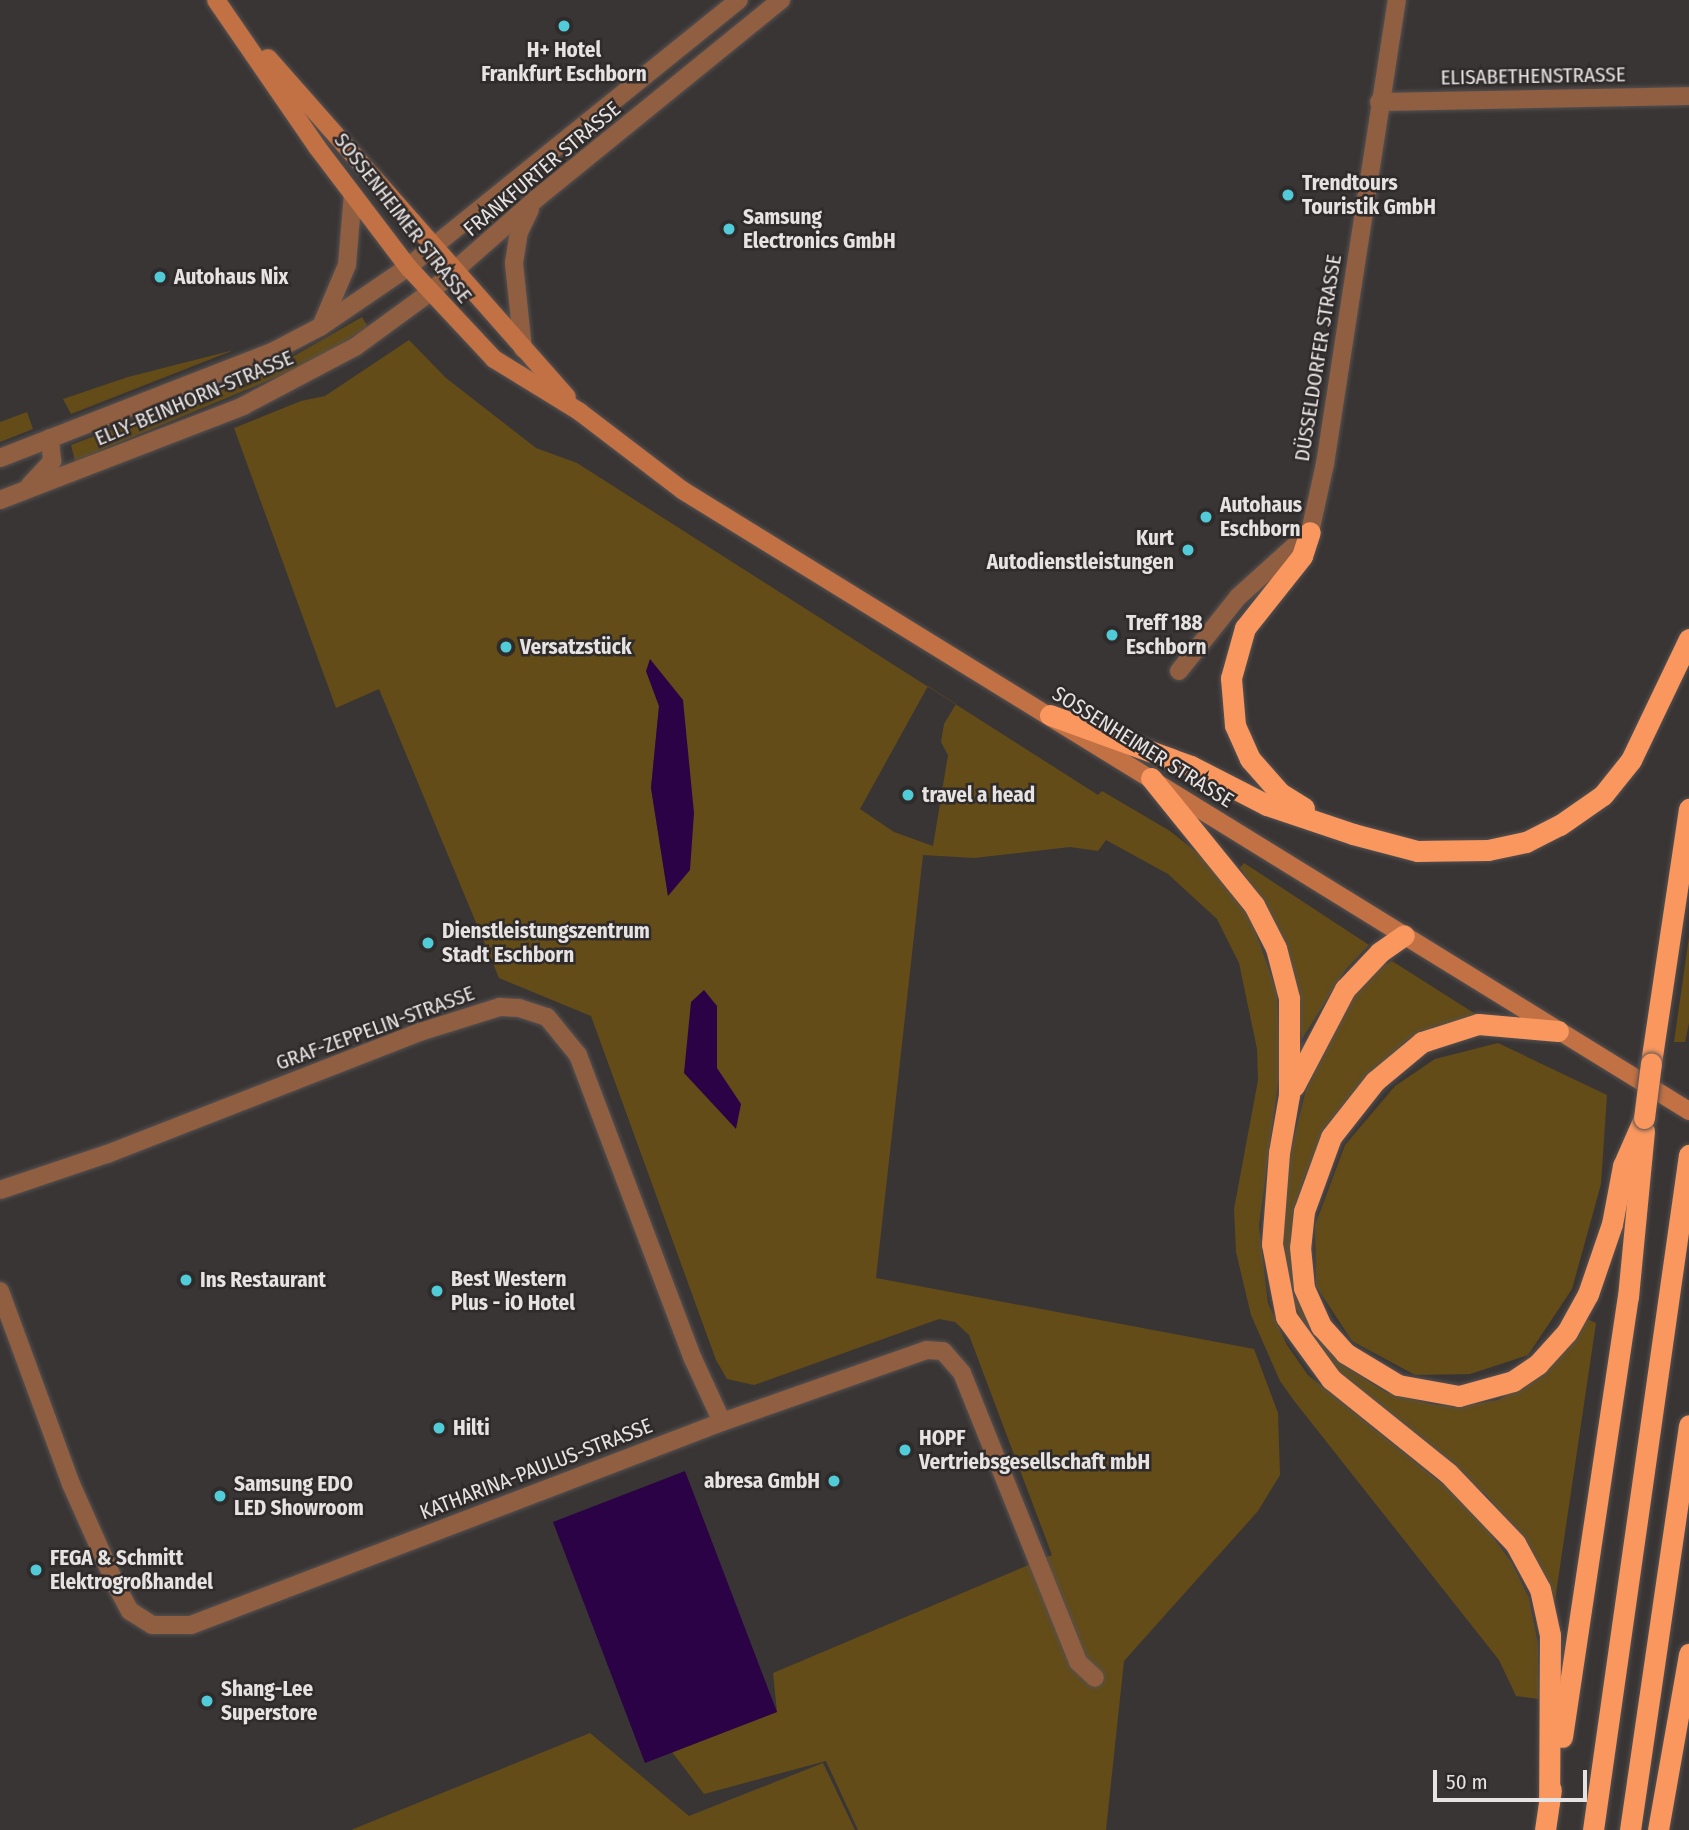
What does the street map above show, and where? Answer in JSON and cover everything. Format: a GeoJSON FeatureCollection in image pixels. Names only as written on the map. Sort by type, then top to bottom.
{"type":"FeatureCollection","features":[{"type":"Feature","properties":{"kind":"highway"},"geometry":{"type":"LineString","coordinates":[[1310,532],[1303,556],[1245,628],[1236,649],[1232,708],[1238,734],[1263,775],[1301,807],[1417,851]]}},
{"type":"Feature","properties":{"kind":"highway"},"geometry":{"type":"LineString","coordinates":[[1050,715],[1191,766],[1267,805],[1417,851],[1488,850],[1526,842],[1582,812],[1631,760],[1689,639]]}},
{"type":"Feature","properties":{"kind":"highway"},"geometry":{"type":"LineString","coordinates":[[1151,778],[1222,860],[1276,948],[1289,998],[1289,1094],[1279,1153],[1272,1244],[1286,1317],[1331,1379],[1448,1473],[1515,1543],[1540,1589],[1550,1635],[1549,1801]]}},
{"type":"Feature","properties":{"kind":"highway"},"geometry":{"type":"LineString","coordinates":[[1545,1830],[1572,1682],[1628,1297],[1644,1118],[1689,809]]}},
{"type":"Feature","properties":{"kind":"highway"},"geometry":{"type":"LineString","coordinates":[[1289,1094],[1345,989],[1380,952],[1404,934]]}},
{"type":"Feature","properties":{"kind":"highway"},"geometry":{"type":"LineString","coordinates":[[1558,1031],[1478,1024],[1422,1042],[1375,1082],[1331,1137],[1304,1211],[1300,1247],[1304,1288],[1321,1326],[1345,1353],[1398,1385],[1459,1396],[1513,1381],[1538,1364],[1567,1332],[1588,1294],[1612,1224],[1623,1166],[1644,1118]]}},
{"type":"Feature","properties":{"kind":"highway"},"geometry":{"type":"LineString","coordinates":[[1593,1830],[1689,1155]]}},
{"type":"Feature","properties":{"kind":"highway"},"geometry":{"type":"LineString","coordinates":[[1630,1830],[1689,1425]]}},
{"type":"Feature","properties":{"kind":"highway"},"geometry":{"type":"LineString","coordinates":[[1658,1830],[1689,1654]]}},
{"type":"Feature","properties":{"kind":"main road","name":"SOSSENHEIMER STRASSE"},"geometry":{"type":"LineString","coordinates":[[216,0],[580,412]]}},
{"type":"Feature","properties":{"kind":"main road","name":"SOSSENHEIMER STRASSE"},"geometry":{"type":"LineString","coordinates":[[228,15],[353,194],[408,267],[429,293],[494,359],[580,412],[682,489],[1689,1111]]}},
{"type":"Feature","properties":{"kind":"street","name":"FRANKFURTER STRASSE"},"geometry":{"type":"LineString","coordinates":[[408,267],[739,0]]}},
{"type":"Feature","properties":{"kind":"street","name":"FRANKFURTER STRASSE"},"geometry":{"type":"LineString","coordinates":[[429,293],[536,199],[780,0]]}},
{"type":"Feature","properties":{"kind":"street","name":"DÜSSELDORFER STRASSE"},"geometry":{"type":"LineString","coordinates":[[1310,532],[1325,464],[1379,102],[1397,0]]}},
{"type":"Feature","properties":{"kind":"street","name":"ELISABETHENSTRASSE"},"geometry":{"type":"LineString","coordinates":[[1379,102],[1689,96]]}},
{"type":"Feature","properties":{"kind":"street"},"geometry":{"type":"LineString","coordinates":[[320,327],[348,265],[353,194]]}},
{"type":"Feature","properties":{"kind":"street"},"geometry":{"type":"LineString","coordinates":[[523,349],[515,247],[536,199]]}},
{"type":"Feature","properties":{"kind":"street","name":"ELLY-BEINHORN-STRASSE"},"geometry":{"type":"LineString","coordinates":[[0,458],[272,352],[320,327],[408,267]]}},
{"type":"Feature","properties":{"kind":"street","name":"ELLY-BEINHORN-STRASSE"},"geometry":{"type":"LineString","coordinates":[[0,500],[243,406],[318,370],[429,293]]}},
{"type":"Feature","properties":{"kind":"street"},"geometry":{"type":"LineString","coordinates":[[19,493],[46,472],[53,450],[50,439]]}},
{"type":"Feature","properties":{"kind":"street"},"geometry":{"type":"LineString","coordinates":[[1180,671],[1238,597],[1310,532]]}},
{"type":"Feature","properties":{"kind":"street","name":"GRAF-ZEPPELIN-STRASSE"},"geometry":{"type":"LineString","coordinates":[[0,1190],[107,1154],[420,1032],[500,1007],[519,1007],[547,1017],[578,1055],[693,1359],[722,1422]]}},
{"type":"Feature","properties":{"kind":"street","name":"KATHARINA-PAULUS-STRASSE"},"geometry":{"type":"LineString","coordinates":[[0,1292],[71,1484],[116,1585],[130,1611],[152,1625],[191,1625],[722,1422],[928,1350],[943,1351],[962,1373],[1078,1662],[1095,1678]]}},
{"type":"Feature","properties":{"kind":"shaded area"},"geometry":{"type":"Polygon","coordinates":[[[362,317],[368,327],[308,364],[75,461],[71,445],[273,368],[362,317]]]}},
{"type":"Feature","properties":{"kind":"shaded area"},"geometry":{"type":"Polygon","coordinates":[[[409,340],[446,378],[536,448],[577,463],[928,686],[860,809],[894,832],[933,846],[948,755],[941,742],[944,724],[956,704],[1098,795],[1102,791],[1170,831],[1210,863],[1252,922],[1277,992],[1280,1068],[1259,1226],[1268,1303],[1287,1345],[1308,1375],[1471,1507],[1512,1563],[1529,1598],[1538,1644],[1539,1699],[1516,1696],[1499,1660],[1295,1402],[1280,1381],[1251,1315],[1236,1252],[1234,1209],[1258,1080],[1257,1049],[1239,963],[1217,919],[1168,874],[1106,840],[1098,851],[1070,847],[974,858],[923,855],[876,1278],[1254,1349],[1278,1413],[1280,1475],[1258,1511],[1124,1661],[1106,1830],[858,1830],[826,1761],[704,1794],[672,1752],[777,1712],[773,1673],[1052,1555],[969,1335],[955,1322],[939,1319],[754,1385],[727,1379],[716,1360],[591,1016],[499,978],[379,689],[336,708],[234,428],[301,401],[325,396],[409,340]],[[646,671],[659,706],[651,788],[668,896],[683,700],[646,671]]]}},
{"type":"Feature","properties":{"kind":"shaded area"},"geometry":{"type":"Polygon","coordinates":[[[234,350],[71,414],[63,399],[128,377],[234,350]]]}},
{"type":"Feature","properties":{"kind":"shaded area"},"geometry":{"type":"Polygon","coordinates":[[[27,412],[33,429],[0,442],[0,422],[27,412]]]}},
{"type":"Feature","properties":{"kind":"shaded area"},"geometry":{"type":"Polygon","coordinates":[[[650,659],[683,700],[694,813],[690,870],[668,896],[651,788],[659,706],[646,671],[650,659]]]}},
{"type":"Feature","properties":{"kind":"shaded area"},"geometry":{"type":"Polygon","coordinates":[[[1244,863],[1369,945],[1346,969],[1302,1039],[1288,955],[1272,916],[1240,868],[1244,863]]]}},
{"type":"Feature","properties":{"kind":"shaded area"},"geometry":{"type":"Polygon","coordinates":[[[1689,937],[1689,1023],[1685,1042],[1674,1042],[1689,937]]]}},
{"type":"Feature","properties":{"kind":"shaded area"},"geometry":{"type":"Polygon","coordinates":[[[1392,961],[1477,1015],[1428,1029],[1406,1041],[1366,1078],[1313,1158],[1304,1179],[1296,1204],[1292,1275],[1314,1332],[1344,1366],[1386,1392],[1431,1404],[1455,1407],[1498,1400],[1545,1372],[1587,1319],[1596,1323],[1554,1607],[1526,1543],[1486,1495],[1345,1378],[1316,1347],[1288,1293],[1283,1229],[1289,1157],[1306,1090],[1347,1005],[1371,972],[1392,961]]]}},
{"type":"Feature","properties":{"kind":"shaded area"},"geometry":{"type":"Polygon","coordinates":[[[704,990],[717,1006],[717,1068],[741,1104],[736,1129],[684,1073],[691,1002],[704,990]]]}},
{"type":"Feature","properties":{"kind":"shaded area"},"geometry":{"type":"Polygon","coordinates":[[[1498,1043],[1607,1095],[1601,1184],[1572,1289],[1528,1355],[1470,1374],[1415,1375],[1352,1341],[1316,1286],[1315,1225],[1345,1145],[1395,1086],[1435,1059],[1498,1043]]]}},
{"type":"Feature","properties":{"kind":"shaded area"},"geometry":{"type":"Polygon","coordinates":[[[685,1471],[777,1712],[645,1763],[553,1522],[685,1471]]]}},
{"type":"Feature","properties":{"kind":"shaded area"},"geometry":{"type":"Polygon","coordinates":[[[590,1733],[689,1816],[823,1763],[855,1830],[351,1830],[590,1733]]]}},
{"type":"Feature","properties":{"kind":"place","name":"H+ Hotel Frankfurt Eschborn"},"geometry":{"type":"Point","coordinates":[564,26]}},
{"type":"Feature","properties":{"kind":"place","name":"Trendtours Touristik GmbH"},"geometry":{"type":"Point","coordinates":[1288,195]}},
{"type":"Feature","properties":{"kind":"place","name":"Samsung Electronics GmbH"},"geometry":{"type":"Point","coordinates":[729,229]}},
{"type":"Feature","properties":{"kind":"place","name":"Autohaus Nix"},"geometry":{"type":"Point","coordinates":[160,277]}},
{"type":"Feature","properties":{"kind":"place","name":"Autohaus Eschborn"},"geometry":{"type":"Point","coordinates":[1206,517]}},
{"type":"Feature","properties":{"kind":"place","name":"Kurt Autodienstleistungen"},"geometry":{"type":"Point","coordinates":[1188,550]}},
{"type":"Feature","properties":{"kind":"place","name":"Treff 188 Eschborn"},"geometry":{"type":"Point","coordinates":[1112,635]}},
{"type":"Feature","properties":{"kind":"place","name":"Versatzstück"},"geometry":{"type":"Point","coordinates":[506,647]}},
{"type":"Feature","properties":{"kind":"place","name":"travel a head"},"geometry":{"type":"Point","coordinates":[908,795]}},
{"type":"Feature","properties":{"kind":"place","name":"Dienstleistungszentrum Stadt Eschborn"},"geometry":{"type":"Point","coordinates":[428,943]}},
{"type":"Feature","properties":{"kind":"place","name":"Ins Restaurant"},"geometry":{"type":"Point","coordinates":[186,1280]}},
{"type":"Feature","properties":{"kind":"place","name":"Best Western Plus - iO Hotel"},"geometry":{"type":"Point","coordinates":[437,1291]}},
{"type":"Feature","properties":{"kind":"place","name":"Hilti"},"geometry":{"type":"Point","coordinates":[439,1428]}},
{"type":"Feature","properties":{"kind":"place","name":"HOPF Vertriebsgesellschaft mbH"},"geometry":{"type":"Point","coordinates":[905,1450]}},
{"type":"Feature","properties":{"kind":"place","name":"abresa GmbH"},"geometry":{"type":"Point","coordinates":[834,1481]}},
{"type":"Feature","properties":{"kind":"place","name":"Samsung EDO LED Showroom"},"geometry":{"type":"Point","coordinates":[220,1496]}},
{"type":"Feature","properties":{"kind":"place","name":"FEGA & Schmitt Elektrogroßhandel"},"geometry":{"type":"Point","coordinates":[36,1570]}},
{"type":"Feature","properties":{"kind":"place","name":"Shang-Lee Superstore"},"geometry":{"type":"Point","coordinates":[207,1701]}}]}
